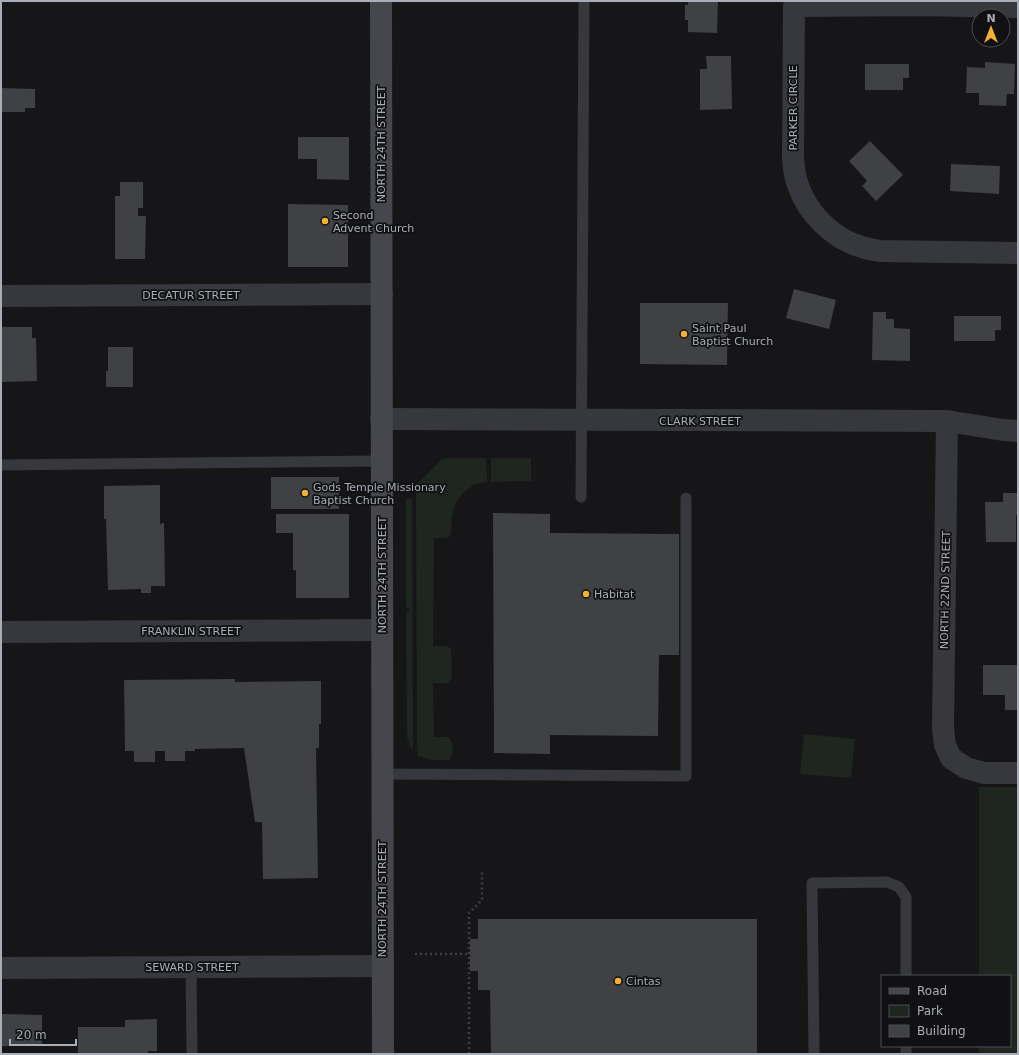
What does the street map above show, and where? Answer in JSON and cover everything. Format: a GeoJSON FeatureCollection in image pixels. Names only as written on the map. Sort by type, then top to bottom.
{"type":"FeatureCollection","features":[{"type":"Feature","properties":{"kind":"main road","name":"NORTH 24TH STREET"},"geometry":{"type":"LineString","coordinates":[[381,1],[383,1054]]}},
{"type":"Feature","properties":{"kind":"street","name":"PARKER CIRCLE"},"geometry":{"type":"LineString","coordinates":[[1018,7],[922,3],[794,6],[793,157],[798,186],[811,211],[836,235],[860,247],[880,251],[1018,253]]}},
{"type":"Feature","properties":{"kind":"street","name":"DECATUR STREET"},"geometry":{"type":"LineString","coordinates":[[1,296],[382,294]]}},
{"type":"Feature","properties":{"kind":"street","name":"CLARK STREET"},"geometry":{"type":"LineString","coordinates":[[381,419],[947,421],[1018,431]]}},
{"type":"Feature","properties":{"kind":"street","name":"NORTH 22ND STREET"},"geometry":{"type":"LineString","coordinates":[[947,421],[945,745],[951,758],[966,768],[984,773],[1018,773]]}},
{"type":"Feature","properties":{"kind":"street","name":"FRANKLIN STREET"},"geometry":{"type":"LineString","coordinates":[[1,632],[382,630]]}},
{"type":"Feature","properties":{"kind":"street","name":"SEWARD STREET"},"geometry":{"type":"LineString","coordinates":[[1,968],[383,966]]}},
{"type":"Feature","properties":{"kind":"lane"},"geometry":{"type":"LineString","coordinates":[[581,497],[584,1]]}},
{"type":"Feature","properties":{"kind":"lane"},"geometry":{"type":"LineString","coordinates":[[1,465],[382,461]]}},
{"type":"Feature","properties":{"kind":"lane"},"geometry":{"type":"LineString","coordinates":[[382,774],[686,776],[686,498]]}},
{"type":"Feature","properties":{"kind":"lane"},"geometry":{"type":"LineString","coordinates":[[814,1054],[812,883],[887,882],[899,887],[906,897],[906,975]]}},
{"type":"Feature","properties":{"kind":"lane"},"geometry":{"type":"LineString","coordinates":[[192,967],[192,1054]]}},
{"type":"Feature","properties":{"kind":"path"},"geometry":{"type":"LineString","coordinates":[[469,1054],[469,913],[482,900],[482,872]]}},
{"type":"Feature","properties":{"kind":"path"},"geometry":{"type":"LineString","coordinates":[[415,954],[478,954]]}},
{"type":"Feature","properties":{"kind":"green space"},"geometry":{"type":"Polygon","coordinates":[[[447,458],[486,458],[487,482],[474,485],[459,498],[453,510],[450,536],[446,538],[434,538],[433,646],[447,646],[451,649],[452,677],[447,683],[433,683],[434,737],[450,738],[452,743],[452,755],[449,760],[432,760],[418,756],[417,744],[416,487],[418,483],[441,460],[447,458]]]}},
{"type":"Feature","properties":{"kind":"green space"},"geometry":{"type":"Polygon","coordinates":[[[491,458],[531,458],[531,481],[491,482],[491,458]]]}},
{"type":"Feature","properties":{"kind":"green space"},"geometry":{"type":"Polygon","coordinates":[[[406,499],[412,499],[412,751],[407,737],[406,622],[407,611],[410,611],[410,609],[406,606],[406,499]]]}},
{"type":"Feature","properties":{"kind":"green space"},"geometry":{"type":"Polygon","coordinates":[[[804,734],[855,739],[851,778],[800,774],[804,734]]]}},
{"type":"Feature","properties":{"kind":"green space"},"geometry":{"type":"Polygon","coordinates":[[[979,787],[1018,787],[1018,1054],[979,1054],[979,1047],[1011,1047],[1011,975],[979,975],[979,787]]]}},
{"type":"Feature","properties":{"kind":"building"},"geometry":{"type":"Polygon","coordinates":[[[688,1],[718,1],[717,33],[688,32],[688,20],[685,20],[685,5],[688,5],[688,1]]]}},
{"type":"Feature","properties":{"kind":"building"},"geometry":{"type":"Polygon","coordinates":[[[706,56],[731,56],[732,109],[700,110],[700,69],[707,69],[706,56]]]}},
{"type":"Feature","properties":{"kind":"building"},"geometry":{"type":"Polygon","coordinates":[[[985,62],[1015,64],[1014,94],[1007,94],[1006,106],[979,105],[979,93],[966,93],[967,67],[985,68],[985,62]]]}},
{"type":"Feature","properties":{"kind":"building"},"geometry":{"type":"Polygon","coordinates":[[[865,64],[909,64],[909,78],[903,78],[903,90],[865,90],[865,64]]]}},
{"type":"Feature","properties":{"kind":"building"},"geometry":{"type":"Polygon","coordinates":[[[1,88],[35,89],[35,108],[25,108],[25,112],[1,112],[1,88]]]}},
{"type":"Feature","properties":{"kind":"building"},"geometry":{"type":"Polygon","coordinates":[[[298,137],[349,137],[349,180],[317,179],[317,159],[298,159],[298,137]]]}},
{"type":"Feature","properties":{"kind":"building"},"geometry":{"type":"Polygon","coordinates":[[[870,141],[903,175],[876,201],[862,186],[867,181],[849,161],[870,141]]]}},
{"type":"Feature","properties":{"kind":"building"},"geometry":{"type":"Polygon","coordinates":[[[951,164],[1000,166],[999,194],[950,191],[951,164]]]}},
{"type":"Feature","properties":{"kind":"building"},"geometry":{"type":"Polygon","coordinates":[[[120,182],[143,182],[143,208],[138,208],[138,216],[146,216],[145,259],[115,259],[115,196],[120,196],[120,182]]]}},
{"type":"Feature","properties":{"kind":"building"},"geometry":{"type":"Polygon","coordinates":[[[288,204],[348,205],[348,267],[288,267],[288,204]]]}},
{"type":"Feature","properties":{"kind":"building"},"geometry":{"type":"Polygon","coordinates":[[[794,289],[836,300],[829,329],[786,318],[794,289]]]}},
{"type":"Feature","properties":{"kind":"building","name":"Saint Paul Baptist Church"},"geometry":{"type":"Polygon","coordinates":[[[640,303],[728,303],[727,365],[640,364],[640,303]]]}},
{"type":"Feature","properties":{"kind":"building"},"geometry":{"type":"Polygon","coordinates":[[[873,312],[886,312],[886,319],[894,319],[894,328],[910,329],[910,361],[872,360],[873,312]]]}},
{"type":"Feature","properties":{"kind":"building"},"geometry":{"type":"Polygon","coordinates":[[[954,316],[1001,316],[1001,330],[995,330],[995,341],[954,341],[954,316]]]}},
{"type":"Feature","properties":{"kind":"building"},"geometry":{"type":"Polygon","coordinates":[[[1,327],[32,327],[32,338],[36,338],[37,381],[1,382],[1,327]]]}},
{"type":"Feature","properties":{"kind":"building"},"geometry":{"type":"Polygon","coordinates":[[[108,347],[133,347],[133,387],[106,387],[108,347]]]}},
{"type":"Feature","properties":{"kind":"building","name":"Gods Temple Missionary Baptist Church"},"geometry":{"type":"Polygon","coordinates":[[[271,477],[339,477],[339,509],[271,509],[271,477]]]}},
{"type":"Feature","properties":{"kind":"building"},"geometry":{"type":"Polygon","coordinates":[[[160,485],[160,524],[164,523],[165,586],[151,586],[151,593],[141,593],[141,589],[108,590],[106,519],[104,519],[104,486],[160,485]]]}},
{"type":"Feature","properties":{"kind":"building"},"geometry":{"type":"Polygon","coordinates":[[[1003,493],[1018,493],[1016,542],[986,542],[985,502],[1003,502],[1003,493]]]}},
{"type":"Feature","properties":{"kind":"building","name":"Habitat"},"geometry":{"type":"Polygon","coordinates":[[[493,513],[550,514],[550,533],[679,534],[679,655],[659,655],[658,736],[550,735],[550,754],[494,753],[493,513]]]}},
{"type":"Feature","properties":{"kind":"building"},"geometry":{"type":"Polygon","coordinates":[[[276,514],[349,514],[349,598],[296,598],[296,570],[293,570],[293,533],[276,533],[276,514]]]}},
{"type":"Feature","properties":{"kind":"building"},"geometry":{"type":"Polygon","coordinates":[[[983,665],[1018,665],[1018,710],[1005,710],[1005,695],[983,695],[983,665]]]}},
{"type":"Feature","properties":{"kind":"building"},"geometry":{"type":"Polygon","coordinates":[[[235,679],[235,682],[321,681],[321,724],[319,724],[319,748],[316,748],[318,878],[263,879],[262,822],[255,822],[244,748],[195,749],[195,751],[185,751],[185,761],[165,761],[165,751],[155,751],[155,762],[134,762],[134,751],[125,751],[124,680],[235,679]]]}},
{"type":"Feature","properties":{"kind":"building","name":"Cintas"},"geometry":{"type":"Polygon","coordinates":[[[478,919],[757,919],[757,1054],[491,1054],[490,990],[478,990],[478,971],[470,971],[470,939],[478,939],[478,919]]]}},
{"type":"Feature","properties":{"kind":"building"},"geometry":{"type":"Polygon","coordinates":[[[1,1014],[42,1015],[42,1046],[1,1046],[1,1014]]]}},
{"type":"Feature","properties":{"kind":"building"},"geometry":{"type":"Polygon","coordinates":[[[157,1019],[157,1051],[148,1051],[148,1054],[78,1054],[78,1027],[125,1027],[125,1020],[157,1019]]]}},
{"type":"Feature","properties":{"kind":"place","name":"Second Advent Church"},"geometry":{"type":"Point","coordinates":[325,221]}},
{"type":"Feature","properties":{"kind":"place","name":"Saint Paul Baptist Church"},"geometry":{"type":"Point","coordinates":[684,334]}},
{"type":"Feature","properties":{"kind":"place","name":"Gods Temple Missionary Baptist Church"},"geometry":{"type":"Point","coordinates":[305,493]}},
{"type":"Feature","properties":{"kind":"place","name":"Habitat"},"geometry":{"type":"Point","coordinates":[586,594]}},
{"type":"Feature","properties":{"kind":"place","name":"Cintas"},"geometry":{"type":"Point","coordinates":[618,981]}}]}
